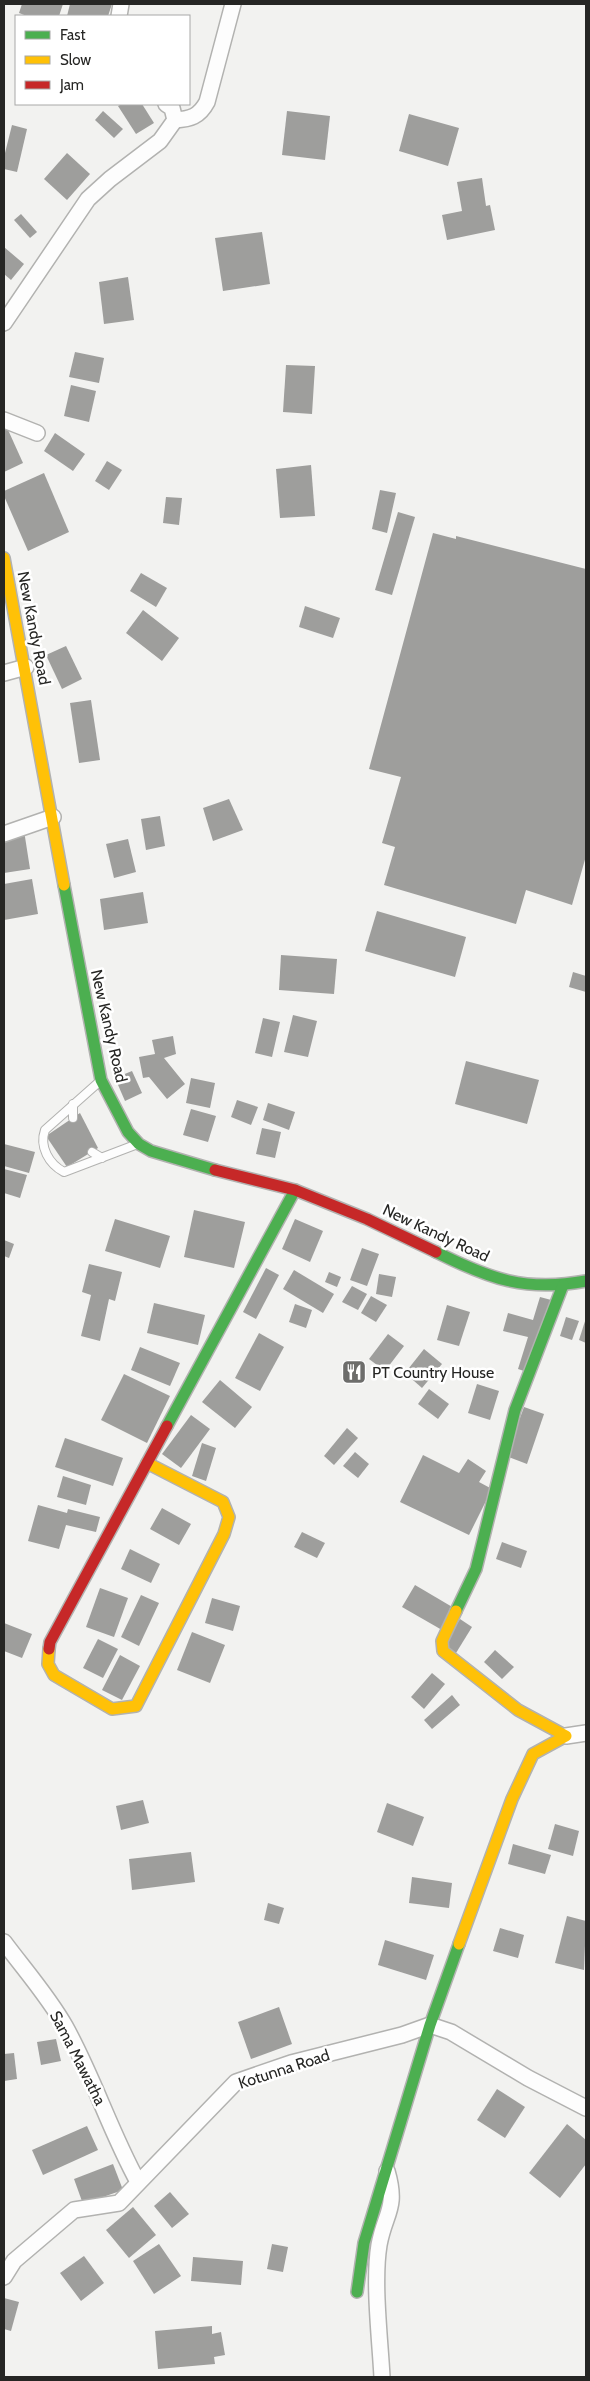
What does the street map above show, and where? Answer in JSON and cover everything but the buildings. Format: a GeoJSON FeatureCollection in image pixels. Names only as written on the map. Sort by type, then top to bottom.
{"type":"FeatureCollection","features":[{"type":"Feature","properties":{"kind":"street"},"geometry":{"type":"LineString","coordinates":[[4,323],[88,199],[110,179],[160,141],[175,120],[191,118],[201,112],[207,102],[233,4]]}},
{"type":"Feature","properties":{"kind":"street"},"geometry":{"type":"LineString","coordinates":[[168,105],[172,108],[175,120]]}},
{"type":"Feature","properties":{"kind":"street"},"geometry":{"type":"LineString","coordinates":[[4,420],[37,433]]}},
{"type":"Feature","properties":{"kind":"street","name":"New Kandy Road"},"geometry":{"type":"LineString","coordinates":[[4,558],[54,817],[82,984],[101,1080],[128,1132],[139,1144],[151,1151],[185,1163],[295,1190],[367,1219],[479,1273],[533,1285],[563,1285],[586,1281]]}},
{"type":"Feature","properties":{"kind":"street"},"geometry":{"type":"LineString","coordinates":[[4,674],[26,667]]}},
{"type":"Feature","properties":{"kind":"street"},"geometry":{"type":"LineString","coordinates":[[4,834],[54,817]]}},
{"type":"Feature","properties":{"kind":"street"},"geometry":{"type":"LineString","coordinates":[[147,1463],[223,1502],[229,1518],[224,1534],[136,1706],[112,1709],[54,1675],[48,1664],[50,1642],[147,1463],[295,1190]]}},
{"type":"Feature","properties":{"kind":"street"},"geometry":{"type":"LineString","coordinates":[[563,1285],[534,1355],[515,1410],[476,1569],[442,1641],[443,1650],[518,1710],[566,1736]]}},
{"type":"Feature","properties":{"kind":"street"},"geometry":{"type":"LineString","coordinates":[[357,2292],[364,2243],[430,2025],[512,1799],[533,1754],[566,1736],[586,1733]]}},
{"type":"Feature","properties":{"kind":"street","name":"Sama Mawatha"},"geometry":{"type":"LineString","coordinates":[[4,1942],[64,2024],[92,2078],[122,2153],[138,2182]]}},
{"type":"Feature","properties":{"kind":"street"},"geometry":{"type":"LineString","coordinates":[[430,2025],[451,2032],[528,2078],[586,2108]]}},
{"type":"Feature","properties":{"kind":"street","name":"Kotunna Road"},"geometry":{"type":"LineString","coordinates":[[4,2277],[14,2261],[74,2210],[119,2203],[236,2082],[291,2063],[402,2035],[430,2025]]}},
{"type":"Feature","properties":{"kind":"street"},"geometry":{"type":"LineString","coordinates":[[382,2377],[377,2281],[379,2245],[391,2208],[393,2190],[387,2171]]}},
{"type":"Feature","properties":{"kind":"lane"},"geometry":{"type":"LineString","coordinates":[[101,1080],[45,1130],[42,1137],[44,1151],[54,1167],[64,1172],[139,1144]]}},
{"type":"Feature","properties":{"kind":"lane"},"geometry":{"type":"LineString","coordinates":[[73,1118],[74,1104]]}},
{"type":"Feature","properties":{"kind":"lane"},"geometry":{"type":"LineString","coordinates":[[92,1152],[102,1158]]}},
{"type":"Feature","properties":{"kind":"traffic: fast"},"geometry":{"type":"LineString","coordinates":[[64,885],[101,1080],[128,1132],[139,1144],[151,1151],[215,1170]]}},
{"type":"Feature","properties":{"kind":"traffic: fast"},"geometry":{"type":"LineString","coordinates":[[167,1426],[295,1190]]}},
{"type":"Feature","properties":{"kind":"traffic: fast"},"geometry":{"type":"LineString","coordinates":[[436,1252],[491,1276],[508,1281],[544,1285],[586,1281]]}},
{"type":"Feature","properties":{"kind":"traffic: fast"},"geometry":{"type":"LineString","coordinates":[[456,1611],[476,1569],[515,1410],[563,1285]]}},
{"type":"Feature","properties":{"kind":"traffic: fast"},"geometry":{"type":"LineString","coordinates":[[357,2292],[364,2243],[430,2025],[459,1944]]}},
{"type":"Feature","properties":{"kind":"traffic: slow"},"geometry":{"type":"LineString","coordinates":[[4,558],[64,885]]}},
{"type":"Feature","properties":{"kind":"traffic: slow"},"geometry":{"type":"LineString","coordinates":[[49,1649],[48,1664],[54,1675],[112,1709],[136,1706],[224,1534],[229,1517],[223,1502],[147,1463]]}},
{"type":"Feature","properties":{"kind":"traffic: slow"},"geometry":{"type":"LineString","coordinates":[[456,1611],[442,1641],[443,1651],[518,1710],[566,1736],[533,1754],[512,1799],[459,1944]]}},
{"type":"Feature","properties":{"kind":"traffic: jam"},"geometry":{"type":"LineString","coordinates":[[215,1170],[295,1190],[367,1219],[436,1252]]}},
{"type":"Feature","properties":{"kind":"traffic: jam"},"geometry":{"type":"LineString","coordinates":[[49,1649],[50,1642],[167,1426]]}},
{"type":"Feature","properties":{"kind":"place","name":"PT Country House"},"geometry":{"type":"Point","coordinates":[354,1372]}}]}
